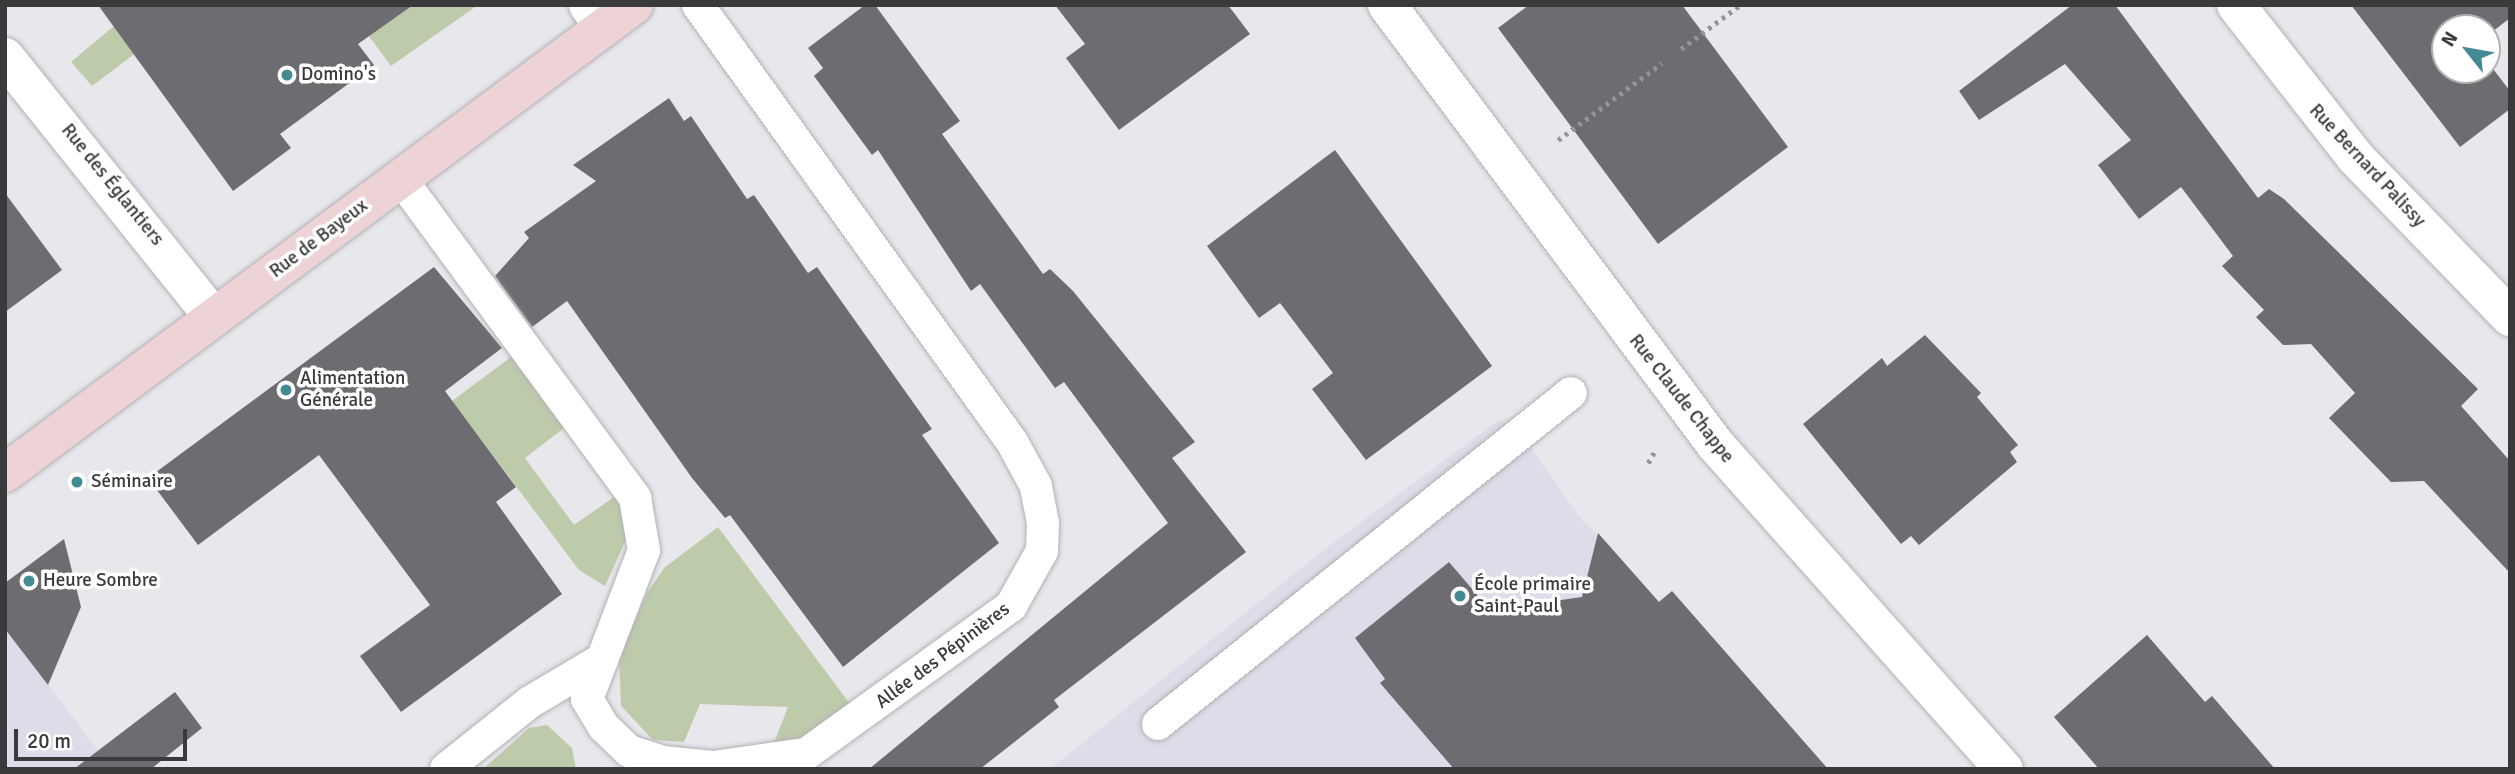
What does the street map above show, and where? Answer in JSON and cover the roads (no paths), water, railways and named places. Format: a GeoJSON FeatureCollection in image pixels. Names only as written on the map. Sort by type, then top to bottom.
{"type":"FeatureCollection","features":[{"type":"Feature","properties":{"kind":"main road","name":"Rue de Bayeux"},"geometry":{"type":"LineString","coordinates":[[5,473],[401,179],[596,16],[634,5]]}},
{"type":"Feature","properties":{"kind":"street","name":"Rue Claude Chappe"},"geometry":{"type":"LineString","coordinates":[[1387,5],[1715,444],[2004,769]]}},
{"type":"Feature","properties":{"kind":"street","name":"Rue Bernard Palissy"},"geometry":{"type":"LineString","coordinates":[[2236,5],[2346,147],[2510,317]]}},
{"type":"Feature","properties":{"kind":"street","name":"Rue des Églantiers"},"geometry":{"type":"LineString","coordinates":[[5,57],[214,318]]}},
{"type":"Feature","properties":{"kind":"lane","name":"Allée des Pépinières"},"geometry":{"type":"LineString","coordinates":[[401,179],[635,498],[643,550],[596,663],[587,699],[629,751],[662,762],[713,767],[806,754],[1011,607],[1042,551],[1036,486],[1012,442],[698,5]]}},
{"type":"Feature","properties":{"kind":"lane"},"geometry":{"type":"LineString","coordinates":[[1158,724],[1571,393]]}},
{"type":"Feature","properties":{"kind":"lane"},"geometry":{"type":"LineString","coordinates":[[446,769],[530,702],[596,663]]}},
{"type":"Feature","properties":{"kind":"place","name":"Domino's"},"geometry":{"type":"Point","coordinates":[287,75]}},
{"type":"Feature","properties":{"kind":"place","name":"Alimentation Générale"},"geometry":{"type":"Point","coordinates":[286,390]}},
{"type":"Feature","properties":{"kind":"place","name":"Séminaire"},"geometry":{"type":"Point","coordinates":[77,482]}},
{"type":"Feature","properties":{"kind":"place","name":"Heure Sombre"},"geometry":{"type":"Point","coordinates":[29,581]}},
{"type":"Feature","properties":{"kind":"place","name":"École primaire Saint-Paul"},"geometry":{"type":"Point","coordinates":[1460,596]}}]}
